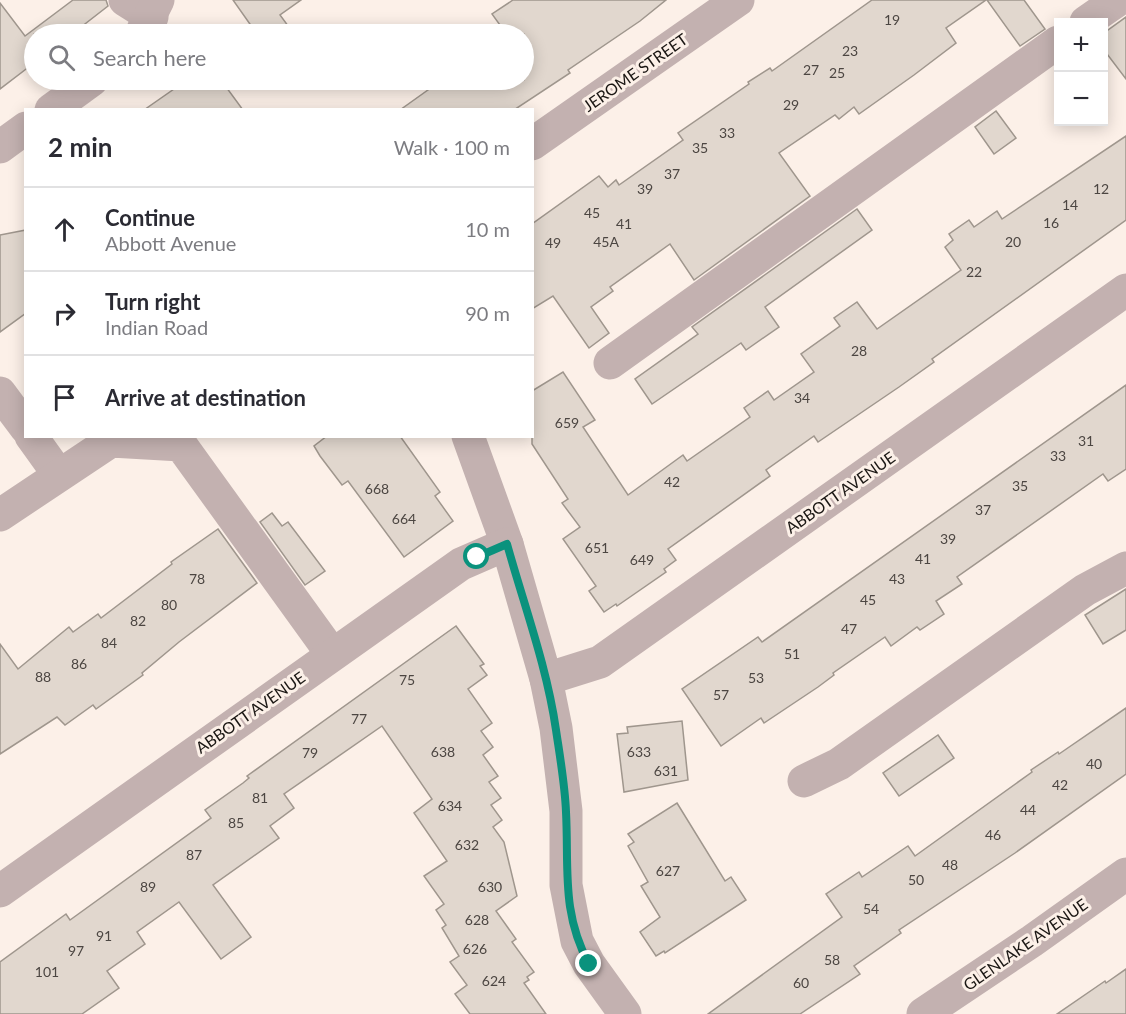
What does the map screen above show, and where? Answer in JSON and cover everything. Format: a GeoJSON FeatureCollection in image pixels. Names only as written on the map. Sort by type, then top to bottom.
{"type":"FeatureCollection","features":[{"type":"Feature","properties":{"kind":"street","name":"JEROME STREET"},"geometry":{"type":"LineString","coordinates":[[534,143],[738,0]]}},
{"type":"Feature","properties":{"kind":"street"},"geometry":{"type":"LineString","coordinates":[[1092,18],[1118,0]]}},
{"type":"Feature","properties":{"kind":"street"},"geometry":{"type":"LineString","coordinates":[[610,363],[1054,46]]}},
{"type":"Feature","properties":{"kind":"street"},"geometry":{"type":"LineString","coordinates":[[54,108],[78,90]]}},
{"type":"Feature","properties":{"kind":"street","name":"ABBOTT AVENUE"},"geometry":{"type":"LineString","coordinates":[[546,679],[600,662],[1126,290]]}},
{"type":"Feature","properties":{"kind":"street"},"geometry":{"type":"LineString","coordinates":[[0,393],[24,425]]}},
{"type":"Feature","properties":{"kind":"street"},"geometry":{"type":"LineString","coordinates":[[33,438],[59,475]]}},
{"type":"Feature","properties":{"kind":"street"},"geometry":{"type":"LineString","coordinates":[[469,438],[507,544],[546,679],[556,728],[566,811],[566,885],[577,941],[589,964],[625,1014]]}},
{"type":"Feature","properties":{"kind":"street"},"geometry":{"type":"LineString","coordinates":[[0,515],[111,441],[181,445],[332,654]]}},
{"type":"Feature","properties":{"kind":"street","name":"ABBOTT AVENUE"},"geometry":{"type":"LineString","coordinates":[[0,891],[461,564],[507,544]]}},
{"type":"Feature","properties":{"kind":"street"},"geometry":{"type":"LineString","coordinates":[[804,781],[839,764],[1085,590],[1126,568]]}},
{"type":"Feature","properties":{"kind":"street","name":"GLENLAKE AVENUE"},"geometry":{"type":"LineString","coordinates":[[923,1014],[1126,874]]}},
{"type":"Feature","properties":{"kind":"building"},"geometry":{"type":"Polygon","coordinates":[[[73,0],[106,0],[108,6],[85,24],[41,24],[73,0]]]}},
{"type":"Feature","properties":{"kind":"building"},"geometry":{"type":"Polygon","coordinates":[[[233,0],[301,0],[280,15],[287,24],[250,24],[233,0]]]}},
{"type":"Feature","properties":{"kind":"building"},"geometry":{"type":"Polygon","coordinates":[[[513,0],[666,0],[640,21],[568,70],[570,73],[517,108],[403,108],[428,90],[534,90],[534,24],[499,24],[492,14],[513,0]]]}},
{"type":"Feature","properties":{"kind":"building"},"geometry":{"type":"Polygon","coordinates":[[[872,0],[986,0],[946,28],[956,43],[914,75],[859,114],[854,107],[839,119],[835,115],[779,153],[810,196],[694,280],[670,244],[610,287],[613,291],[591,307],[609,333],[589,348],[553,296],[534,308],[534,223],[599,176],[608,187],[616,180],[619,185],[683,140],[678,133],[749,84],[748,82],[770,68],[772,71],[872,0]]]}},
{"type":"Feature","properties":{"kind":"building"},"geometry":{"type":"Polygon","coordinates":[[[987,0],[1024,0],[1045,29],[1020,46],[987,0]]]}},
{"type":"Feature","properties":{"kind":"building"},"geometry":{"type":"Polygon","coordinates":[[[0,3],[24,35],[24,71],[0,89],[0,3]]]}},
{"type":"Feature","properties":{"kind":"building"},"geometry":{"type":"Polygon","coordinates":[[[1126,17],[1126,79],[1108,55],[1108,30],[1126,17]]]}},
{"type":"Feature","properties":{"kind":"building"},"geometry":{"type":"Polygon","coordinates":[[[173,90],[228,90],[242,108],[147,108],[173,90]]]}},
{"type":"Feature","properties":{"kind":"building"},"geometry":{"type":"Polygon","coordinates":[[[996,111],[1016,138],[994,154],[975,127],[996,111]]]}},
{"type":"Feature","properties":{"kind":"building"},"geometry":{"type":"Polygon","coordinates":[[[1126,136],[1126,220],[932,359],[934,362],[899,387],[818,442],[814,436],[766,470],[770,476],[668,549],[676,560],[664,569],[666,572],[617,606],[616,604],[604,612],[589,591],[596,586],[563,539],[580,527],[562,503],[568,499],[532,444],[534,390],[563,372],[595,420],[583,427],[628,495],[683,455],[687,461],[750,417],[744,408],[768,391],[774,400],[814,372],[801,354],[840,326],[834,318],[857,302],[877,329],[961,270],[945,247],[953,240],[949,234],[969,220],[974,227],[997,211],[1002,219],[1126,136]]]}},
{"type":"Feature","properties":{"kind":"building"},"geometry":{"type":"Polygon","coordinates":[[[857,209],[872,230],[765,307],[779,327],[746,350],[741,343],[652,404],[635,379],[698,334],[692,327],[857,209]]]}},
{"type":"Feature","properties":{"kind":"building"},"geometry":{"type":"Polygon","coordinates":[[[24,230],[24,314],[0,332],[0,235],[24,230]]]}},
{"type":"Feature","properties":{"kind":"building"},"geometry":{"type":"Polygon","coordinates":[[[1126,385],[1126,469],[1108,481],[1103,474],[957,577],[962,584],[936,601],[944,614],[920,630],[917,627],[891,646],[885,637],[833,673],[834,675],[818,687],[764,723],[761,718],[721,746],[682,689],[758,637],[762,642],[1126,385]]]}},
{"type":"Feature","properties":{"kind":"building"},"geometry":{"type":"Polygon","coordinates":[[[324,438],[401,438],[440,492],[435,496],[453,521],[404,557],[348,481],[342,485],[314,446],[324,438]]]}},
{"type":"Feature","properties":{"kind":"building"},"geometry":{"type":"Polygon","coordinates":[[[272,513],[282,526],[288,522],[325,571],[305,585],[260,522],[272,513]]]}},
{"type":"Feature","properties":{"kind":"building"},"geometry":{"type":"Polygon","coordinates":[[[218,529],[257,583],[179,642],[142,673],[143,675],[96,709],[93,705],[65,725],[57,717],[0,754],[0,644],[18,669],[69,627],[73,632],[98,614],[101,618],[172,564],[171,562],[218,529]]]}},
{"type":"Feature","properties":{"kind":"building"},"geometry":{"type":"Polygon","coordinates":[[[1126,589],[1126,630],[1103,644],[1085,615],[1126,589]]]}},
{"type":"Feature","properties":{"kind":"building"},"geometry":{"type":"Polygon","coordinates":[[[456,626],[484,664],[480,666],[487,675],[468,689],[492,723],[481,731],[493,747],[483,755],[498,776],[489,782],[501,798],[491,805],[502,820],[493,827],[504,842],[517,896],[496,911],[516,939],[512,942],[534,972],[527,977],[529,980],[524,983],[546,1014],[470,1014],[455,994],[467,985],[450,962],[459,956],[442,928],[446,925],[436,910],[444,904],[424,876],[447,861],[414,813],[432,799],[382,726],[284,794],[294,808],[270,826],[279,838],[213,885],[251,937],[221,959],[179,902],[137,932],[145,944],[107,971],[119,988],[82,1014],[0,1014],[0,962],[66,914],[70,920],[211,818],[205,810],[243,783],[249,778],[247,776],[456,626]]]}},
{"type":"Feature","properties":{"kind":"building"},"geometry":{"type":"Polygon","coordinates":[[[1126,708],[1126,774],[1015,853],[899,930],[901,933],[854,966],[860,974],[800,1014],[708,1014],[842,917],[826,894],[859,872],[862,877],[908,846],[915,856],[1032,772],[1031,770],[1058,752],[1059,754],[1126,708]]]}},
{"type":"Feature","properties":{"kind":"building"},"geometry":{"type":"Polygon","coordinates":[[[682,721],[688,780],[624,792],[617,734],[628,733],[627,727],[682,721]]]}},
{"type":"Feature","properties":{"kind":"building"},"geometry":{"type":"Polygon","coordinates":[[[938,735],[954,758],[899,796],[883,773],[938,735]]]}},
{"type":"Feature","properties":{"kind":"building"},"geometry":{"type":"Polygon","coordinates":[[[677,803],[725,881],[731,877],[746,900],[665,953],[664,951],[656,956],[640,932],[660,917],[641,886],[648,882],[628,846],[634,842],[628,834],[677,803]]]}},
{"type":"Feature","properties":{"kind":"building"},"geometry":{"type":"Polygon","coordinates":[[[1126,969],[1126,1014],[1057,1014],[1105,981],[1106,983],[1126,969]]]}},
{"type":"Feature","properties":{"kind":"route"},"geometry":{"type":"LineString","coordinates":[[477,557],[507,544],[546,679],[556,728],[566,811],[566,885],[577,941],[589,964]]}}]}
